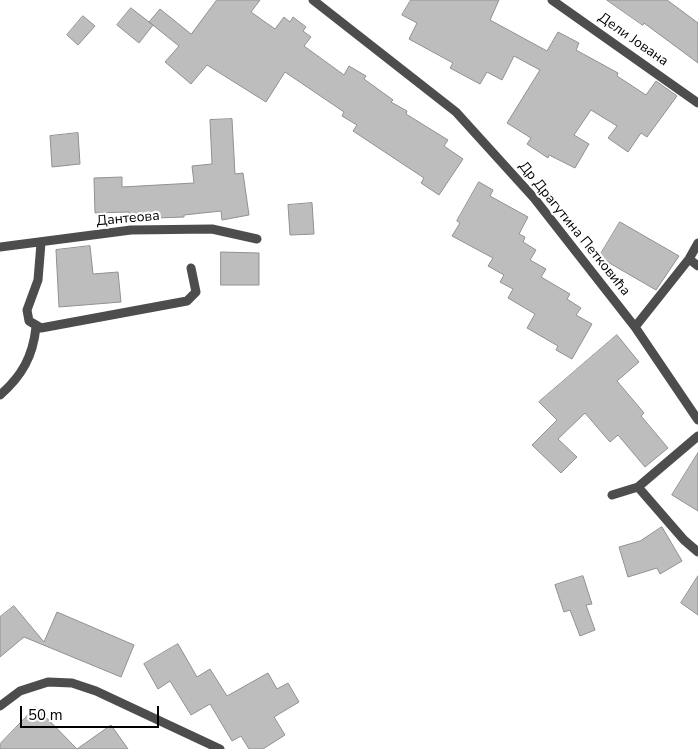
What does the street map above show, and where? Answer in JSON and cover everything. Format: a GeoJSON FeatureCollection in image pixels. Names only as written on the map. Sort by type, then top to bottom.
{"type":"FeatureCollection","features":[{"type":"Feature","properties":{"kind":"street","name":"Др Драгутина Петковића"},"geometry":{"type":"LineString","coordinates":[[313,0],[456,112],[534,198],[635,327],[698,420]]}},
{"type":"Feature","properties":{"kind":"street","name":"Дели Јована"},"geometry":{"type":"LineString","coordinates":[[552,0],[698,102]]}},
{"type":"Feature","properties":{"kind":"street","name":"Дантеова"},"geometry":{"type":"LineString","coordinates":[[0,247],[132,230],[212,229],[257,239]]}},
{"type":"Feature","properties":{"kind":"street"},"geometry":{"type":"LineString","coordinates":[[41,243],[38,280],[27,310],[29,321],[36,327],[45,328],[71,321],[188,301],[194,296],[196,288],[191,268]]}},
{"type":"Feature","properties":{"kind":"street"},"geometry":{"type":"LineString","coordinates":[[635,327],[688,259],[698,243]]}},
{"type":"Feature","properties":{"kind":"street"},"geometry":{"type":"LineString","coordinates":[[688,259],[698,266]]}},
{"type":"Feature","properties":{"kind":"street"},"geometry":{"type":"LineString","coordinates":[[0,395],[24,368],[34,343],[36,327]]}},
{"type":"Feature","properties":{"kind":"street"},"geometry":{"type":"LineString","coordinates":[[612,495],[638,487],[698,436]]}},
{"type":"Feature","properties":{"kind":"street"},"geometry":{"type":"LineString","coordinates":[[638,487],[684,540],[698,552]]}},
{"type":"Feature","properties":{"kind":"street"},"geometry":{"type":"LineString","coordinates":[[0,706],[20,691],[48,682],[72,683],[96,691],[220,749]]}},
{"type":"Feature","properties":{"kind":"building"},"geometry":{"type":"Polygon","coordinates":[[[217,0],[260,0],[251,12],[275,29],[284,17],[290,22],[293,17],[306,27],[303,31],[311,37],[304,46],[344,75],[349,66],[366,76],[364,79],[393,100],[391,102],[407,111],[406,114],[448,140],[444,146],[463,159],[439,195],[421,183],[424,178],[353,131],[357,125],[342,116],[344,112],[285,72],[266,102],[207,65],[191,84],[165,62],[179,46],[149,22],[160,9],[191,34],[217,0]]]}},
{"type":"Feature","properties":{"kind":"building"},"geometry":{"type":"Polygon","coordinates":[[[411,0],[499,0],[490,20],[547,51],[558,32],[579,43],[576,50],[618,73],[617,76],[646,95],[656,81],[677,96],[647,137],[641,133],[628,152],[608,138],[617,126],[591,110],[574,135],[589,144],[575,168],[549,155],[548,158],[527,144],[531,138],[507,123],[540,70],[514,56],[502,80],[487,72],[480,84],[450,68],[453,63],[409,39],[417,23],[402,15],[411,0]]]}},
{"type":"Feature","properties":{"kind":"building"},"geometry":{"type":"Polygon","coordinates":[[[607,0],[667,0],[698,23],[698,63],[644,23],[643,25],[607,0]]]}},
{"type":"Feature","properties":{"kind":"building"},"geometry":{"type":"Polygon","coordinates":[[[131,8],[153,25],[139,43],[117,25],[131,8]]]}},
{"type":"Feature","properties":{"kind":"building"},"geometry":{"type":"Polygon","coordinates":[[[83,16],[95,26],[78,45],[67,35],[83,16]]]}},
{"type":"Feature","properties":{"kind":"building"},"geometry":{"type":"Polygon","coordinates":[[[232,119],[235,174],[243,173],[249,215],[222,220],[221,211],[184,215],[184,217],[129,219],[129,212],[95,213],[94,178],[122,177],[122,187],[194,183],[192,166],[212,164],[210,120],[232,119]]]}},
{"type":"Feature","properties":{"kind":"building"},"geometry":{"type":"Polygon","coordinates":[[[78,133],[80,164],[52,167],[50,136],[78,133]]]}},
{"type":"Feature","properties":{"kind":"building"},"geometry":{"type":"Polygon","coordinates":[[[479,182],[493,190],[490,196],[528,217],[519,234],[525,237],[523,242],[536,250],[530,260],[546,269],[541,277],[570,294],[567,299],[581,308],[576,315],[592,324],[572,359],[556,350],[558,346],[527,328],[535,314],[508,298],[513,289],[500,282],[504,275],[488,266],[493,258],[452,236],[460,223],[457,221],[479,182]]]}},
{"type":"Feature","properties":{"kind":"building"},"geometry":{"type":"Polygon","coordinates":[[[312,203],[314,234],[290,235],[288,205],[312,203]]]}},
{"type":"Feature","properties":{"kind":"building"},"geometry":{"type":"Polygon","coordinates":[[[620,222],[679,256],[656,290],[599,257],[620,222]]]}},
{"type":"Feature","properties":{"kind":"building"},"geometry":{"type":"Polygon","coordinates":[[[90,246],[93,274],[118,272],[121,302],[59,307],[56,250],[90,246]]]}},
{"type":"Feature","properties":{"kind":"building"},"geometry":{"type":"Polygon","coordinates":[[[221,252],[259,253],[259,285],[221,285],[221,252]]]}},
{"type":"Feature","properties":{"kind":"building"},"geometry":{"type":"Polygon","coordinates":[[[617,335],[639,362],[617,381],[644,413],[641,416],[668,448],[645,467],[618,435],[610,442],[585,413],[558,439],[577,457],[561,473],[532,445],[557,420],[539,402],[617,335]]]}},
{"type":"Feature","properties":{"kind":"building"},"geometry":{"type":"Polygon","coordinates":[[[698,453],[698,511],[672,495],[698,453]]]}},
{"type":"Feature","properties":{"kind":"building"},"geometry":{"type":"Polygon","coordinates":[[[662,527],[682,561],[660,574],[657,568],[628,577],[619,547],[640,541],[662,527]]]}},
{"type":"Feature","properties":{"kind":"building"},"geometry":{"type":"Polygon","coordinates":[[[583,576],[592,604],[586,605],[595,630],[580,636],[570,610],[564,612],[555,585],[583,576]]]}},
{"type":"Feature","properties":{"kind":"building"},"geometry":{"type":"Polygon","coordinates":[[[698,576],[698,615],[681,603],[698,576]]]}},
{"type":"Feature","properties":{"kind":"building"},"geometry":{"type":"Polygon","coordinates":[[[14,606],[44,642],[57,612],[134,645],[121,677],[24,637],[0,657],[0,617],[14,606]]]}},
{"type":"Feature","properties":{"kind":"building"},"geometry":{"type":"Polygon","coordinates":[[[178,644],[197,677],[210,669],[227,696],[268,673],[277,689],[288,683],[299,702],[274,717],[285,735],[263,749],[249,749],[241,736],[232,741],[210,704],[191,715],[170,681],[158,689],[144,664],[178,644]]]}},
{"type":"Feature","properties":{"kind":"building"},"geometry":{"type":"Polygon","coordinates":[[[36,707],[77,749],[0,749],[0,744],[36,707]]]}},
{"type":"Feature","properties":{"kind":"building"},"geometry":{"type":"Polygon","coordinates":[[[111,725],[128,749],[77,749],[111,725]]]}}]}
